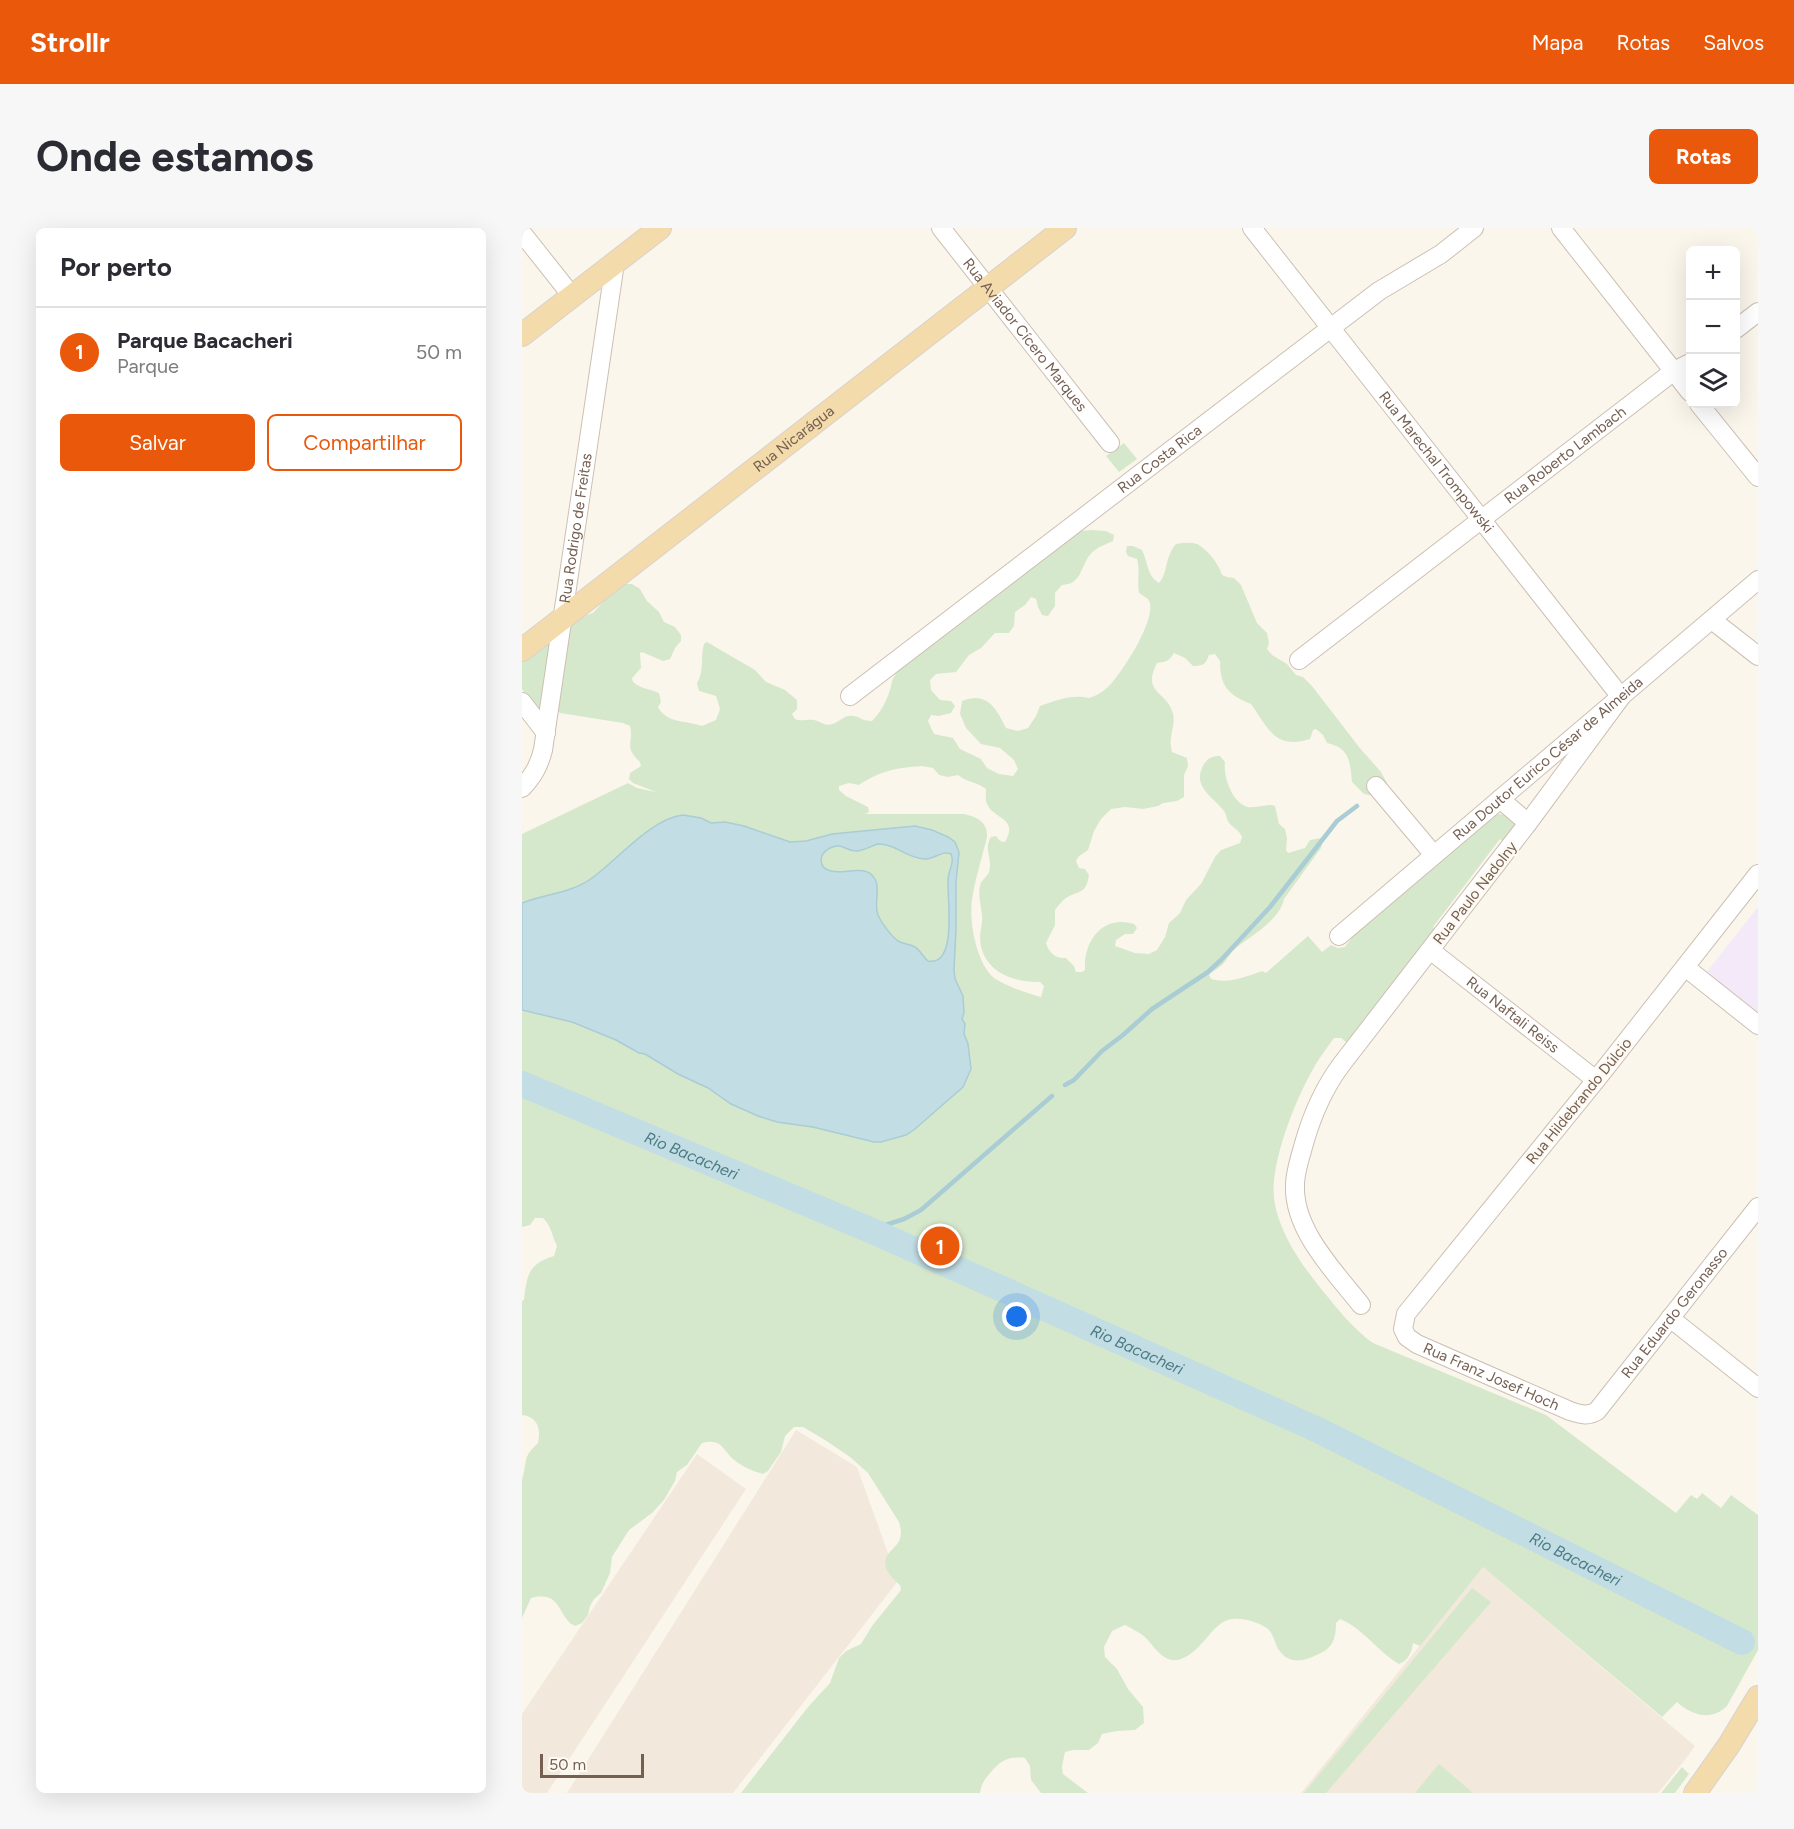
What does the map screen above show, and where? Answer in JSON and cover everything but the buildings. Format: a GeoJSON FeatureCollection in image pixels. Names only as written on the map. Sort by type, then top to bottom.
{"type":"FeatureCollection","features":[{"type":"Feature","properties":{"kind":"main road"},"geometry":{"type":"LineString","coordinates":[[522,334],[660,228]]}},
{"type":"Feature","properties":{"kind":"main road","name":"Rua Nicarágua"},"geometry":{"type":"LineString","coordinates":[[522,650],[1065,228]]}},
{"type":"Feature","properties":{"kind":"main road"},"geometry":{"type":"LineString","coordinates":[[1695,1793],[1729,1745],[1758,1697]]}},
{"type":"Feature","properties":{"kind":"street","name":"Rua Aviador Cícero Marques"},"geometry":{"type":"LineString","coordinates":[[941,228],[1110,443]]}},
{"type":"Feature","properties":{"kind":"street","name":"Rua Marechal Trompowski"},"geometry":{"type":"LineString","coordinates":[[1252,228],[1621,697]]}},
{"type":"Feature","properties":{"kind":"street","name":"Rua Costa Rica"},"geometry":{"type":"LineString","coordinates":[[850,696],[1379,291],[1441,254],[1474,228]]}},
{"type":"Feature","properties":{"kind":"street"},"geometry":{"type":"LineString","coordinates":[[1561,228],[1682,367]]}},
{"type":"Feature","properties":{"kind":"street"},"geometry":{"type":"LineString","coordinates":[[522,233],[572,296]]}},
{"type":"Feature","properties":{"kind":"street","name":"Rua Rodrigo de Freitas"},"geometry":{"type":"LineString","coordinates":[[522,788],[539,765],[546,733],[615,263]]}},
{"type":"Feature","properties":{"kind":"street"},"geometry":{"type":"LineString","coordinates":[[1740,326],[1758,312]]}},
{"type":"Feature","properties":{"kind":"street","name":"Rua Roberto Lambach"},"geometry":{"type":"LineString","coordinates":[[1299,660],[1682,367]]}},
{"type":"Feature","properties":{"kind":"street"},"geometry":{"type":"LineString","coordinates":[[1703,408],[1758,477]]}},
{"type":"Feature","properties":{"kind":"street","name":"Rua Doutor Eurico César de Almeida"},"geometry":{"type":"LineString","coordinates":[[1339,936],[1758,580]]}},
{"type":"Feature","properties":{"kind":"street"},"geometry":{"type":"LineString","coordinates":[[1712,620],[1758,656]]}},
{"type":"Feature","properties":{"kind":"street","name":"Rua Paulo Nadolny"},"geometry":{"type":"LineString","coordinates":[[1361,1305],[1321,1254],[1300,1217],[1296,1203],[1294,1184],[1310,1125],[1326,1088],[1341,1065],[1528,823],[1621,697]]}},
{"type":"Feature","properties":{"kind":"street"},"geometry":{"type":"LineString","coordinates":[[522,702],[546,733]]}},
{"type":"Feature","properties":{"kind":"street"},"geometry":{"type":"LineString","coordinates":[[1376,786],[1434,855]]}},
{"type":"Feature","properties":{"kind":"street"},"geometry":{"type":"LineString","coordinates":[[1500,799],[1528,823]]}},
{"type":"Feature","properties":{"kind":"street","name":"Rua Hildebrando Dúlcio"},"geometry":{"type":"LineString","coordinates":[[1403,1329],[1406,1314],[1596,1080],[1758,874]]}},
{"type":"Feature","properties":{"kind":"street","name":"Rua Naftali Reiss"},"geometry":{"type":"LineString","coordinates":[[1430,950],[1596,1080]]}},
{"type":"Feature","properties":{"kind":"street"},"geometry":{"type":"LineString","coordinates":[[1685,967],[1758,1024]]}},
{"type":"Feature","properties":{"kind":"street","name":"Rua Eduardo Geronasso"},"geometry":{"type":"LineString","coordinates":[[1586,1416],[1597,1411],[1758,1207]]}},
{"type":"Feature","properties":{"kind":"street"},"geometry":{"type":"LineString","coordinates":[[1670,1318],[1758,1388]]}},
{"type":"Feature","properties":{"kind":"street","name":"Rua Franz Josef Hoch"},"geometry":{"type":"LineString","coordinates":[[1403,1329],[1407,1337],[1434,1353],[1586,1416]]}},
{"type":"Feature","properties":{"kind":"shaded area"},"geometry":{"type":"Polygon","coordinates":[[[1758,907],[1758,1013],[1706,973],[1758,907]]]}},
{"type":"Feature","properties":{"kind":"shaded area"},"geometry":{"type":"Polygon","coordinates":[[[796,1430],[857,1467],[898,1581],[733,1793],[567,1793],[796,1430]]]}},
{"type":"Feature","properties":{"kind":"shaded area"},"geometry":{"type":"Polygon","coordinates":[[[697,1454],[746,1489],[547,1793],[522,1793],[522,1714],[697,1454]]]}},
{"type":"Feature","properties":{"kind":"shaded area"},"geometry":{"type":"Polygon","coordinates":[[[1483,1567],[1695,1746],[1688,1756],[1658,1793],[1301,1793],[1483,1567]]]}},
{"type":"Feature","properties":{"kind":"green space"},"geometry":{"type":"Polygon","coordinates":[[[1124,443],[1137,459],[1119,472],[1106,456],[1124,443]]]}},
{"type":"Feature","properties":{"kind":"green space"},"geometry":{"type":"Polygon","coordinates":[[[1079,531],[1106,531],[1114,535],[1113,541],[1095,550],[1086,560],[1075,581],[1062,585],[1055,593],[1055,606],[1048,616],[1042,615],[1036,599],[1031,597],[1015,612],[1014,626],[1009,633],[995,633],[981,648],[969,655],[956,672],[936,674],[930,680],[931,690],[940,700],[951,701],[955,706],[951,713],[931,715],[928,721],[934,734],[953,738],[960,749],[981,759],[987,768],[999,774],[1013,776],[1018,769],[1014,760],[1000,748],[981,744],[966,728],[960,714],[962,701],[978,698],[990,703],[1006,728],[1018,731],[1028,728],[1040,706],[1071,697],[1089,698],[1102,691],[1115,679],[1129,658],[1142,634],[1150,612],[1149,601],[1139,593],[1137,559],[1128,556],[1127,546],[1142,550],[1150,573],[1159,583],[1176,544],[1192,543],[1201,546],[1209,553],[1222,575],[1234,578],[1241,585],[1257,623],[1267,633],[1269,643],[1267,649],[1312,686],[1381,772],[1387,783],[1387,792],[1380,797],[1364,794],[1352,782],[1349,762],[1344,752],[1335,745],[1327,743],[1316,729],[1313,730],[1310,739],[1298,742],[1288,742],[1274,735],[1251,704],[1236,697],[1227,688],[1220,670],[1220,661],[1215,654],[1209,655],[1204,664],[1193,666],[1185,658],[1174,653],[1167,661],[1157,663],[1152,681],[1173,714],[1172,752],[1187,758],[1184,797],[1177,801],[1143,809],[1125,807],[1111,809],[1101,819],[1094,831],[1088,850],[1076,861],[1079,868],[1085,869],[1089,875],[1086,886],[1066,898],[1055,910],[1055,925],[1046,943],[1049,950],[1056,956],[1066,958],[1074,966],[1076,972],[1085,970],[1087,949],[1097,932],[1113,923],[1134,924],[1137,928],[1133,934],[1125,934],[1116,940],[1115,946],[1135,953],[1149,954],[1157,950],[1165,937],[1169,923],[1180,913],[1186,900],[1201,884],[1215,857],[1221,850],[1240,843],[1242,837],[1240,833],[1201,785],[1201,772],[1206,762],[1212,757],[1220,756],[1225,762],[1230,788],[1242,804],[1248,807],[1275,806],[1279,824],[1285,829],[1288,853],[1305,848],[1310,840],[1321,838],[1323,841],[1321,848],[1284,899],[1277,914],[1209,974],[1211,979],[1231,980],[1262,971],[1266,973],[1308,936],[1322,952],[1331,945],[1338,948],[1345,947],[1353,936],[1492,817],[1498,814],[1511,815],[1517,826],[1508,845],[1500,839],[1433,927],[1440,933],[1351,1046],[1341,1038],[1334,1038],[1318,1061],[1286,1129],[1276,1166],[1274,1198],[1276,1210],[1285,1235],[1306,1269],[1346,1318],[1373,1343],[1546,1415],[1676,1513],[1691,1495],[1697,1499],[1702,1493],[1721,1508],[1731,1495],[1758,1515],[1758,1650],[1727,1706],[1721,1711],[1702,1715],[1689,1711],[1677,1702],[1662,1717],[1483,1567],[1420,1646],[1413,1643],[1409,1656],[1399,1664],[1349,1623],[1340,1619],[1336,1623],[1335,1637],[1329,1648],[1303,1660],[1287,1658],[1277,1647],[1266,1627],[1243,1619],[1227,1620],[1220,1624],[1189,1655],[1175,1660],[1165,1657],[1145,1637],[1125,1625],[1112,1631],[1104,1647],[1105,1657],[1117,1669],[1128,1689],[1143,1707],[1144,1723],[1135,1730],[1102,1734],[1098,1743],[1089,1750],[1065,1752],[1063,1774],[1088,1793],[1041,1793],[1031,1780],[1030,1766],[1025,1758],[1010,1758],[998,1764],[991,1772],[980,1793],[741,1793],[808,1707],[830,1683],[839,1658],[846,1651],[861,1644],[872,1626],[901,1590],[900,1585],[885,1565],[888,1554],[900,1539],[899,1522],[868,1473],[850,1457],[803,1427],[794,1427],[785,1436],[781,1452],[768,1471],[763,1474],[740,1464],[717,1443],[702,1443],[687,1465],[677,1472],[675,1481],[664,1500],[652,1513],[629,1530],[612,1557],[610,1573],[601,1593],[594,1599],[582,1623],[575,1626],[569,1622],[554,1601],[541,1597],[531,1598],[522,1618],[522,1480],[527,1456],[538,1443],[539,1433],[535,1421],[522,1415],[522,1301],[530,1272],[545,1259],[554,1256],[557,1246],[543,1218],[535,1218],[530,1225],[522,1227],[522,834],[628,783],[637,788],[656,792],[633,783],[629,779],[630,773],[641,766],[630,748],[630,726],[560,713],[556,709],[565,627],[593,613],[612,592],[624,584],[632,584],[640,589],[647,601],[659,612],[664,622],[675,627],[681,635],[681,641],[670,659],[663,661],[640,653],[641,668],[632,678],[633,682],[639,686],[659,693],[661,702],[658,707],[666,716],[677,721],[702,726],[716,720],[720,709],[716,696],[699,691],[697,683],[701,673],[704,644],[707,642],[755,670],[766,682],[785,690],[797,700],[797,709],[792,714],[795,719],[814,720],[828,725],[851,716],[872,721],[884,705],[896,674],[904,665],[926,645],[1079,531]],[[922,766],[889,771],[859,785],[849,783],[839,786],[839,790],[868,807],[869,812],[865,814],[964,814],[984,824],[987,837],[971,909],[978,952],[994,978],[1016,989],[1041,997],[1044,986],[1040,982],[1019,980],[1000,972],[986,959],[982,949],[979,891],[981,883],[989,872],[988,846],[991,837],[996,836],[1000,841],[1005,842],[1009,834],[1007,823],[990,809],[986,799],[986,789],[958,775],[948,777],[939,775],[933,768],[922,766]]]}},
{"type":"Feature","properties":{"kind":"green space"},"geometry":{"type":"Polygon","coordinates":[[[551,643],[541,708],[537,709],[522,689],[522,660],[551,643]]]}},
{"type":"Feature","properties":{"kind":"green space"},"geometry":{"type":"Polygon","coordinates":[[[1472,1588],[1491,1602],[1326,1793],[1304,1793],[1472,1588]]]}},
{"type":"Feature","properties":{"kind":"green space"},"geometry":{"type":"Polygon","coordinates":[[[1439,1764],[1473,1793],[1415,1793],[1439,1764]]]}},
{"type":"Feature","properties":{"kind":"green space"},"geometry":{"type":"Polygon","coordinates":[[[1682,1767],[1689,1774],[1675,1793],[1661,1793],[1682,1767]]]}},
{"type":"Feature","properties":{"kind":"water"},"geometry":{"type":"Polygon","coordinates":[[[683,815],[701,818],[711,823],[725,822],[790,842],[806,841],[832,834],[915,826],[932,830],[955,842],[959,852],[954,970],[955,979],[963,996],[962,1019],[965,1024],[964,1034],[968,1044],[971,1069],[963,1087],[906,1135],[874,1142],[758,1116],[731,1104],[708,1088],[616,1040],[572,1022],[522,1010],[522,903],[584,883],[647,832],[671,818],[683,815]],[[878,844],[856,851],[834,846],[823,854],[821,861],[824,867],[831,871],[861,870],[871,874],[877,886],[877,907],[882,923],[898,941],[917,948],[928,961],[937,960],[944,953],[949,929],[948,876],[952,861],[951,854],[944,853],[924,859],[878,844]]]}},
{"type":"Feature","properties":{"kind":"waterway"},"geometry":{"type":"LineString","coordinates":[[1065,1085],[1074,1080],[1102,1051],[1152,1009],[1208,972],[1222,959],[1270,907],[1337,821],[1357,806]]}},
{"type":"Feature","properties":{"kind":"waterway","name":"Rio Bacacheri"},"geometry":{"type":"LineString","coordinates":[[522,1084],[870,1230],[1318,1430],[1742,1642]]}},
{"type":"Feature","properties":{"kind":"waterway"},"geometry":{"type":"LineString","coordinates":[[870,1230],[904,1219],[921,1210],[1052,1096]]}},
{"type":"Feature","properties":{"kind":"place","name":"Parque Bacacheri"},"geometry":{"type":"Point","coordinates":[940,1246]}}]}
